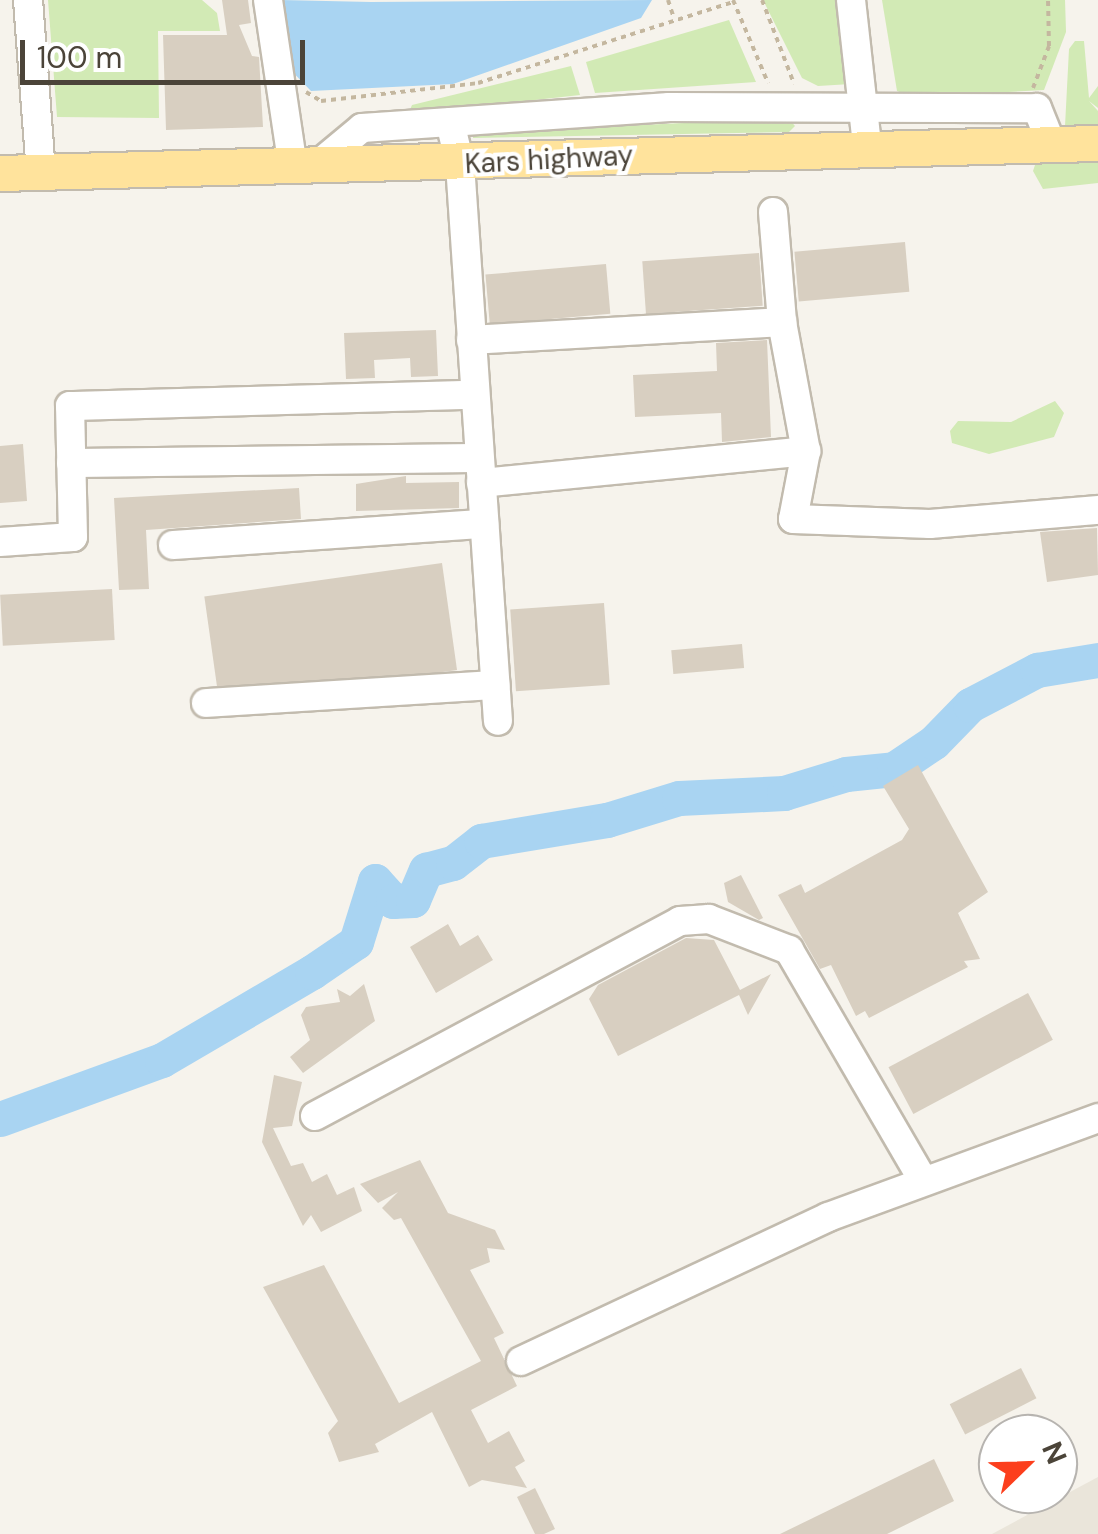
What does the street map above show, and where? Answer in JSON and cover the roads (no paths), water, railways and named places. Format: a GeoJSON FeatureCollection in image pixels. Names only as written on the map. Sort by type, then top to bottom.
{"type":"FeatureCollection","features":[{"type":"Feature","properties":{"kind":"main road","name":"Kars highway"},"geometry":{"type":"LineString","coordinates":[[0,173],[460,164],[868,145],[1098,144]]}},
{"type":"Feature","properties":{"kind":"street"},"geometry":{"type":"LineString","coordinates":[[28,0],[41,172]]}},
{"type":"Feature","properties":{"kind":"street"},"geometry":{"type":"LineString","coordinates":[[268,0],[304,167],[362,128],[796,104],[1038,108],[1050,143]]}},
{"type":"Feature","properties":{"kind":"street"},"geometry":{"type":"LineString","coordinates":[[852,0],[868,145]]}},
{"type":"Feature","properties":{"kind":"street"},"geometry":{"type":"LineString","coordinates":[[450,122],[460,164],[498,721]]}},
{"type":"Feature","properties":{"kind":"street"},"geometry":{"type":"LineString","coordinates":[[773,212],[782,322],[806,451],[794,519],[930,524],[1098,510]]}},
{"type":"Feature","properties":{"kind":"street"},"geometry":{"type":"LineString","coordinates":[[471,340],[782,322]]}},
{"type":"Feature","properties":{"kind":"street"},"geometry":{"type":"LineString","coordinates":[[0,542],[73,537],[70,406],[475,395]]}},
{"type":"Feature","properties":{"kind":"street"},"geometry":{"type":"LineString","coordinates":[[72,463],[480,470],[806,451]]}},
{"type":"Feature","properties":{"kind":"street"},"geometry":{"type":"LineString","coordinates":[[174,545],[484,524]]}},
{"type":"Feature","properties":{"kind":"street"},"geometry":{"type":"LineString","coordinates":[[206,704],[495,685]]}},
{"type":"Feature","properties":{"kind":"street"},"geometry":{"type":"LineString","coordinates":[[315,1116],[680,921],[709,919],[789,950],[923,1180]]}},
{"type":"Feature","properties":{"kind":"street"},"geometry":{"type":"LineString","coordinates":[[521,1360],[923,1180],[1098,1118]]}},
{"type":"Feature","properties":{"kind":"water"},"geometry":{"type":"Polygon","coordinates":[[[281,0],[652,0],[641,18],[453,84],[311,91],[282,61],[281,0]]]}},
{"type":"Feature","properties":{"kind":"waterway"},"geometry":{"type":"LineString","coordinates":[[0,1119],[162,1060],[312,972],[356,942],[375,881],[393,901],[413,900],[426,870],[453,863],[481,841],[607,820],[679,798],[784,793],[846,774],[894,769],[934,742],[970,705],[1037,670],[1098,660]]}}]}
